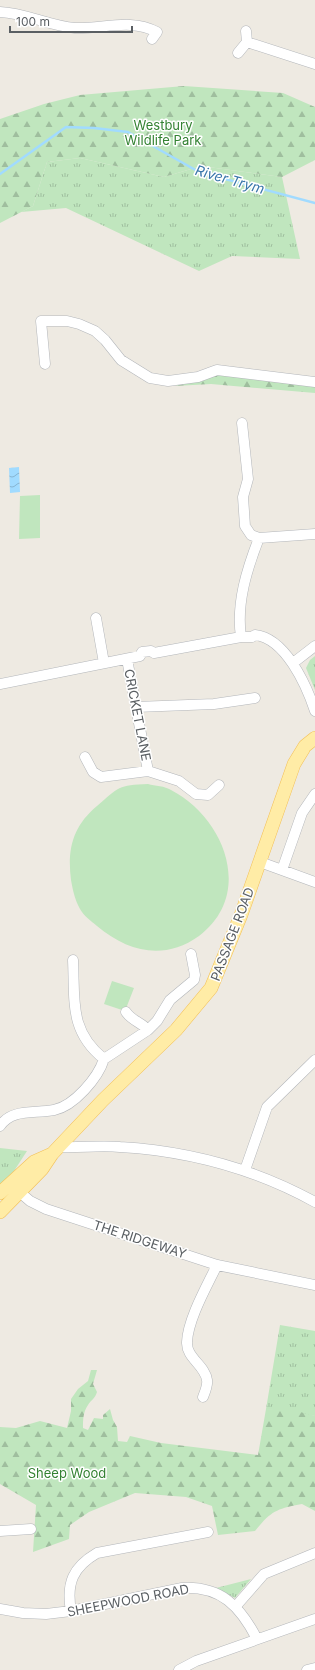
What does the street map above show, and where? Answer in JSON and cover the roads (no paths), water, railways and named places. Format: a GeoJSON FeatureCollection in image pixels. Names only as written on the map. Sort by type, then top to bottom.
{"type":"FeatureCollection","features":[{"type":"Feature","properties":{"kind":"main road","name":"PASSAGE ROAD"},"geometry":{"type":"LineString","coordinates":[[0,1193],[15,1188],[42,1170],[56,1150],[103,1100],[176,1030],[211,988],[241,915],[294,764],[305,746],[315,738]]}},
{"type":"Feature","properties":{"kind":"main road","name":"PASSAGE ROAD"},"geometry":{"type":"LineString","coordinates":[[0,1212],[15,1188]]}},
{"type":"Feature","properties":{"kind":"street"},"geometry":{"type":"LineString","coordinates":[[0,12],[21,15],[52,25],[76,28],[126,24],[145,25],[157,32],[152,39]]}},
{"type":"Feature","properties":{"kind":"street"},"geometry":{"type":"LineString","coordinates":[[238,53],[247,42],[246,31]]}},
{"type":"Feature","properties":{"kind":"street"},"geometry":{"type":"LineString","coordinates":[[247,42],[315,64]]}},
{"type":"Feature","properties":{"kind":"street"},"geometry":{"type":"LineString","coordinates":[[45,364],[41,321],[67,321],[79,324],[95,331],[105,340],[121,360],[150,378],[168,381],[198,377],[217,370],[315,382]]}},
{"type":"Feature","properties":{"kind":"street"},"geometry":{"type":"LineString","coordinates":[[242,423],[248,479],[243,498],[244,526],[251,535],[259,538],[315,534]]}},
{"type":"Feature","properties":{"kind":"street"},"geometry":{"type":"LineString","coordinates":[[241,637],[239,624],[244,583],[259,538]]}},
{"type":"Feature","properties":{"kind":"street"},"geometry":{"type":"LineString","coordinates":[[96,618],[104,663]]}},
{"type":"Feature","properties":{"kind":"street"},"geometry":{"type":"LineString","coordinates":[[0,684],[127,658],[140,656],[143,658],[152,657],[154,653],[241,637],[252,637],[254,634],[259,635],[279,647],[293,663],[315,711]]}},
{"type":"Feature","properties":{"kind":"street"},"geometry":{"type":"LineString","coordinates":[[293,663],[315,646]]}},
{"type":"Feature","properties":{"kind":"street","name":"CRICKET LANE"},"geometry":{"type":"LineString","coordinates":[[127,658],[148,771]]}},
{"type":"Feature","properties":{"kind":"street"},"geometry":{"type":"LineString","coordinates":[[136,707],[214,704],[255,698]]}},
{"type":"Feature","properties":{"kind":"street"},"geometry":{"type":"LineString","coordinates":[[85,758],[93,772],[101,776],[148,771],[170,777],[196,794],[201,795],[208,795],[219,785]]}},
{"type":"Feature","properties":{"kind":"street"},"geometry":{"type":"LineString","coordinates":[[282,870],[302,813],[315,794]]}},
{"type":"Feature","properties":{"kind":"street"},"geometry":{"type":"LineString","coordinates":[[260,862],[315,882]]}},
{"type":"Feature","properties":{"kind":"street"},"geometry":{"type":"LineString","coordinates":[[0,1126],[9,1117],[19,1113],[56,1110],[66,1104],[92,1082],[101,1069],[104,1059],[148,1030],[157,1021],[167,996],[194,980],[195,975],[191,954]]}},
{"type":"Feature","properties":{"kind":"street"},"geometry":{"type":"LineString","coordinates":[[73,960],[76,1019],[86,1042],[104,1059]]}},
{"type":"Feature","properties":{"kind":"street"},"geometry":{"type":"LineString","coordinates":[[64,985],[75,985]]}},
{"type":"Feature","properties":{"kind":"street"},"geometry":{"type":"LineString","coordinates":[[126,1012],[133,1020],[140,1023],[148,1030]]}},
{"type":"Feature","properties":{"kind":"street"},"geometry":{"type":"LineString","coordinates":[[245,1170],[267,1107],[315,1060]]}},
{"type":"Feature","properties":{"kind":"street"},"geometry":{"type":"LineString","coordinates":[[72,1133],[88,1146]]}},
{"type":"Feature","properties":{"kind":"street"},"geometry":{"type":"LineString","coordinates":[[56,1150],[88,1146],[121,1147],[183,1155],[245,1170],[277,1182],[315,1202]]}},
{"type":"Feature","properties":{"kind":"street","name":"THE RIDGEWAY"},"geometry":{"type":"LineString","coordinates":[[15,1188],[30,1201],[46,1209],[217,1265],[315,1285]]}},
{"type":"Feature","properties":{"kind":"street"},"geometry":{"type":"LineString","coordinates":[[203,1398],[210,1388],[208,1380],[206,1374],[189,1352],[187,1343],[198,1305],[217,1265]]}},
{"type":"Feature","properties":{"kind":"street"},"geometry":{"type":"LineString","coordinates":[[0,1531],[31,1529]]}},
{"type":"Feature","properties":{"kind":"street"},"geometry":{"type":"LineString","coordinates":[[71,1611],[68,1596],[73,1576],[86,1559],[97,1553],[208,1532]]}},
{"type":"Feature","properties":{"kind":"street"},"geometry":{"type":"LineString","coordinates":[[236,1606],[264,1574],[315,1553]]}},
{"type":"Feature","properties":{"kind":"street","name":"SHEEPWOOD ROAD"},"geometry":{"type":"LineString","coordinates":[[0,1609],[23,1613],[46,1614],[71,1611],[182,1588],[197,1587],[218,1594],[236,1606],[249,1622],[257,1639]]}},
{"type":"Feature","properties":{"kind":"street"},"geometry":{"type":"LineString","coordinates":[[179,1670],[196,1661],[315,1619]]}},
{"type":"Feature","properties":{"kind":"street"},"geometry":{"type":"LineString","coordinates":[[307,1670],[315,1668]]}},
{"type":"Feature","properties":{"kind":"water"},"geometry":{"type":"Polygon","coordinates":[[[19,467],[20,492],[10,493],[9,468],[19,467]]]}},
{"type":"Feature","properties":{"kind":"waterway","name":"River Trym"},"geometry":{"type":"LineString","coordinates":[[0,174],[66,127],[94,128],[128,132],[199,172],[315,203]]}},
{"type":"Feature","properties":{"kind":"park label","name":"Westbury Wildlife Park"},"geometry":{"type":"Point","coordinates":[163,132]}},
{"type":"Feature","properties":{"kind":"park label","name":"Sheep Wood"},"geometry":{"type":"Point","coordinates":[67,1473]}}]}
